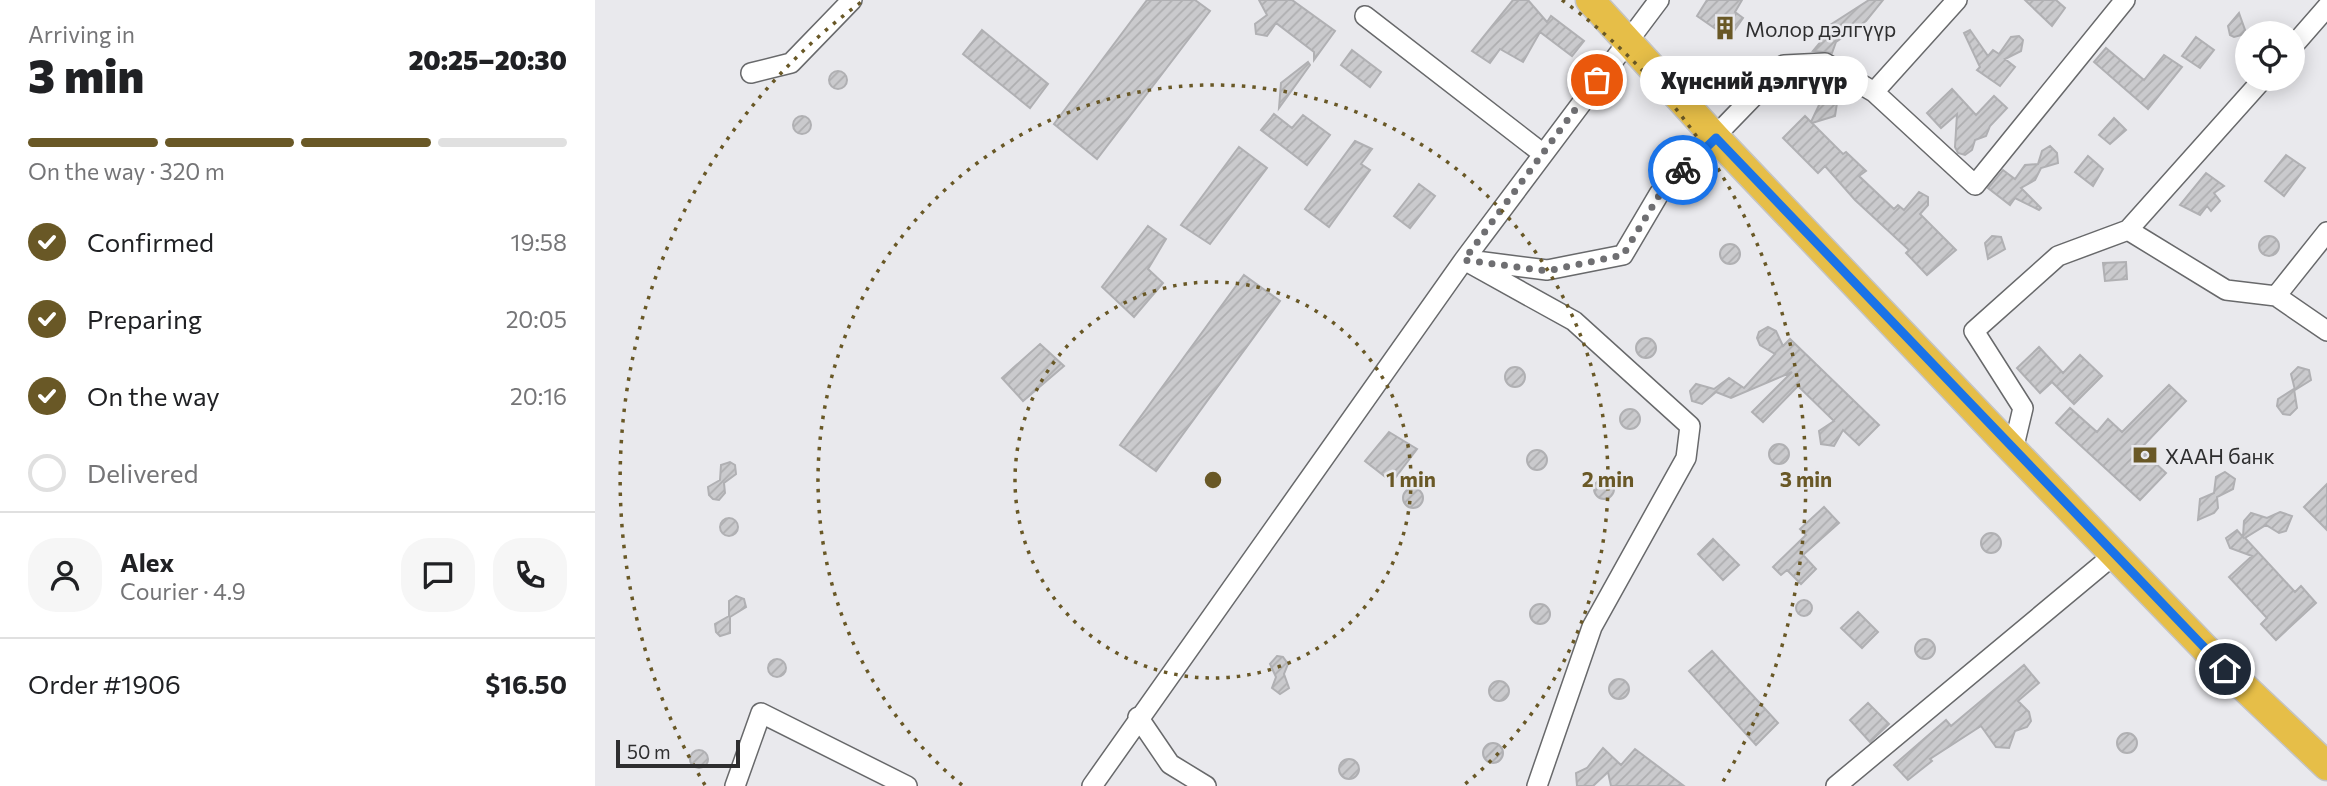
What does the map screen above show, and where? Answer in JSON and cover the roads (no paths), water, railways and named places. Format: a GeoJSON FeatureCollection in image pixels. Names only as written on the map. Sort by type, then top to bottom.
{"type":"FeatureCollection","features":[{"type":"Feature","properties":{"kind":"highway"},"geometry":{"type":"LineString","coordinates":[[1590,0],[1716,138],[2013,450],[2116,553],[2225,669],[2327,766]]}},
{"type":"Feature","properties":{"kind":"street"},"geometry":{"type":"LineString","coordinates":[[751,74],[791,63],[852,0]]}},
{"type":"Feature","properties":{"kind":"street"},"geometry":{"type":"LineString","coordinates":[[1092,786],[1464,260],[1659,0]]}},
{"type":"Feature","properties":{"kind":"street"},"geometry":{"type":"LineString","coordinates":[[1874,92],[1957,0]]}},
{"type":"Feature","properties":{"kind":"street"},"geometry":{"type":"LineString","coordinates":[[1464,260],[1547,271],[1623,255],[1660,194],[1784,65],[1825,63],[1874,92],[1975,185],[2126,0]]}},
{"type":"Feature","properties":{"kind":"street"},"geometry":{"type":"LineString","coordinates":[[2305,32],[2327,7]]}},
{"type":"Feature","properties":{"kind":"street"},"geometry":{"type":"LineString","coordinates":[[1365,16],[1542,153]]}},
{"type":"Feature","properties":{"kind":"street"},"geometry":{"type":"LineString","coordinates":[[2013,450],[2023,408],[1974,331],[2058,256],[2128,230],[2252,91]]}},
{"type":"Feature","properties":{"kind":"street"},"geometry":{"type":"LineString","coordinates":[[2128,230],[2226,290],[2276,296],[2327,331]]}},
{"type":"Feature","properties":{"kind":"street"},"geometry":{"type":"LineString","coordinates":[[2276,296],[2327,232]]}},
{"type":"Feature","properties":{"kind":"street"},"geometry":{"type":"LineString","coordinates":[[1464,260],[1574,321],[1690,426],[1686,458],[1592,628],[1537,786]]}},
{"type":"Feature","properties":{"kind":"street"},"geometry":{"type":"LineString","coordinates":[[1836,786],[2116,553]]}},
{"type":"Feature","properties":{"kind":"street"},"geometry":{"type":"LineString","coordinates":[[735,786],[761,713],[907,786]]}},
{"type":"Feature","properties":{"kind":"street"},"geometry":{"type":"LineString","coordinates":[[1139,717],[1170,764],[1206,786]]}},
{"type":"Feature","properties":{"kind":"place","name":"Молор дэлгүүр"},"geometry":{"type":"Point","coordinates":[1725,28]}},
{"type":"Feature","properties":{"kind":"place","name":"Хүнсний дэлгүүр"},"geometry":{"type":"Point","coordinates":[1597,80]}},
{"type":"Feature","properties":{"kind":"place","name":"ХААН банк"},"geometry":{"type":"Point","coordinates":[2145,455]}}]}
